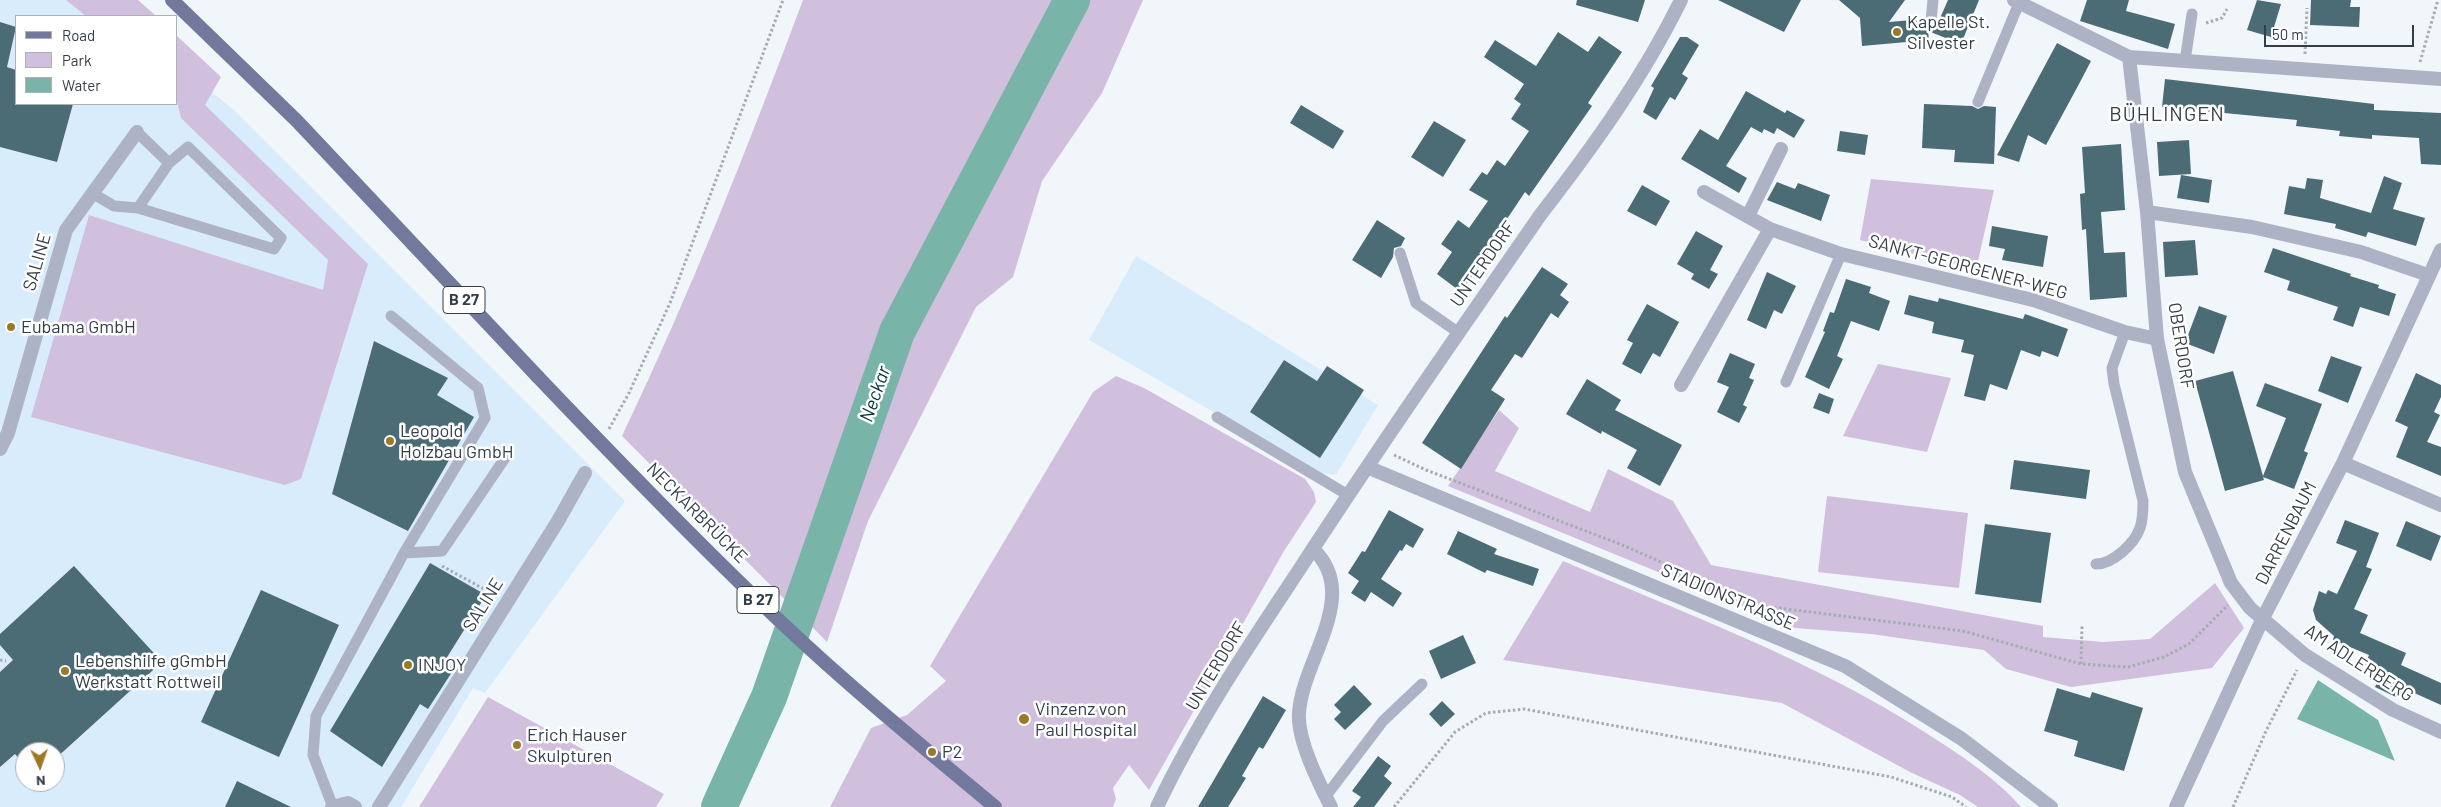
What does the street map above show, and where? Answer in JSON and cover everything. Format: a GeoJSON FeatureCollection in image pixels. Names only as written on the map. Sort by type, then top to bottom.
{"type":"FeatureCollection","features":[{"type":"Feature","properties":{"kind":"main road","name":"NECKARBRÜCKE"},"geometry":{"type":"LineString","coordinates":[[172,0],[297,121],[652,498],[783,625],[864,697],[995,807]]}},
{"type":"Feature","properties":{"kind":"street","name":"UNTERDORF"},"geometry":{"type":"LineString","coordinates":[[1157,807],[1169,782],[1234,668],[1366,467],[1638,78],[1664,36],[1681,0]]}},
{"type":"Feature","properties":{"kind":"street"},"geometry":{"type":"LineString","coordinates":[[2017,2],[2129,57],[2441,79]]}},
{"type":"Feature","properties":{"kind":"street","name":"OBERDORF"},"geometry":{"type":"LineString","coordinates":[[2129,57],[2147,212],[2157,339],[2185,472],[2212,542],[2238,595],[2263,618]]}},
{"type":"Feature","properties":{"kind":"street","name":"SALINE"},"geometry":{"type":"LineString","coordinates":[[0,449],[8,433],[66,230],[137,132]]}},
{"type":"Feature","properties":{"kind":"street"},"geometry":{"type":"LineString","coordinates":[[1748,216],[1781,149]]}},
{"type":"Feature","properties":{"kind":"street","name":"SANKT-GEORGENER-WEG"},"geometry":{"type":"LineString","coordinates":[[1704,192],[1770,229],[1841,254],[2033,300],[2125,332],[2157,339]]}},
{"type":"Feature","properties":{"kind":"street"},"geometry":{"type":"LineString","coordinates":[[2147,212],[2261,229],[2361,252],[2428,275]]}},
{"type":"Feature","properties":{"kind":"street"},"geometry":{"type":"LineString","coordinates":[[1681,385],[1770,229]]}},
{"type":"Feature","properties":{"kind":"street","name":"DARRENBAUM"},"geometry":{"type":"LineString","coordinates":[[2176,807],[2263,618],[2343,464],[2441,250]]}},
{"type":"Feature","properties":{"kind":"street"},"geometry":{"type":"LineString","coordinates":[[2343,464],[2441,505]]}},
{"type":"Feature","properties":{"kind":"street","name":"STADIONSTRASSE"},"geometry":{"type":"LineString","coordinates":[[1366,467],[1845,666],[1962,739],[2051,807]]}},
{"type":"Feature","properties":{"kind":"street","name":"SALINE"},"geometry":{"type":"LineString","coordinates":[[379,807],[585,473]]}},
{"type":"Feature","properties":{"kind":"street"},"geometry":{"type":"LineString","coordinates":[[1313,549],[1325,560],[1331,576],[1332,590],[1327,623],[1302,693],[1299,715],[1308,755],[1328,802]]}},
{"type":"Feature","properties":{"kind":"street","name":"AM ADLERBERG"},"geometry":{"type":"LineString","coordinates":[[2263,618],[2305,655],[2393,710],[2441,732]]}},
{"type":"Feature","properties":{"kind":"street"},"geometry":{"type":"LineString","coordinates":[[333,807],[348,803],[354,807]]}},
{"type":"Feature","properties":{"kind":"lane"},"geometry":{"type":"LineString","coordinates":[[1931,22],[1933,0]]}},
{"type":"Feature","properties":{"kind":"lane"},"geometry":{"type":"LineString","coordinates":[[1978,102],[2017,2]]}},
{"type":"Feature","properties":{"kind":"lane"},"geometry":{"type":"LineString","coordinates":[[2185,61],[2191,20]]}},
{"type":"Feature","properties":{"kind":"lane"},"geometry":{"type":"LineString","coordinates":[[137,132],[170,163]]}},
{"type":"Feature","properties":{"kind":"lane"},"geometry":{"type":"LineString","coordinates":[[92,193],[114,206],[138,208],[274,249],[281,238],[188,147],[170,163],[138,208]]}},
{"type":"Feature","properties":{"kind":"lane"},"geometry":{"type":"LineString","coordinates":[[1400,253],[1416,303],[1459,333]]}},
{"type":"Feature","properties":{"kind":"lane"},"geometry":{"type":"LineString","coordinates":[[1786,382],[1841,254]]}},
{"type":"Feature","properties":{"kind":"lane"},"geometry":{"type":"LineString","coordinates":[[333,807],[313,755],[316,716],[404,553],[485,418],[478,388],[391,316]]}},
{"type":"Feature","properties":{"kind":"lane"},"geometry":{"type":"LineString","coordinates":[[2096,564],[2104,564],[2123,551],[2140,530],[2143,515],[2143,501],[2114,384],[2112,368],[2125,332]]}},
{"type":"Feature","properties":{"kind":"lane"},"geometry":{"type":"LineString","coordinates":[[1217,417],[1348,495]]}},
{"type":"Feature","properties":{"kind":"lane"},"geometry":{"type":"LineString","coordinates":[[404,553],[442,551],[507,454]]}},
{"type":"Feature","properties":{"kind":"lane"},"geometry":{"type":"LineString","coordinates":[[1328,802],[1383,721],[1422,684]]}},
{"type":"Feature","properties":{"kind":"path"},"geometry":{"type":"LineString","coordinates":[[607,433],[629,393],[670,303],[783,0]]}},
{"type":"Feature","properties":{"kind":"path"},"geometry":{"type":"LineString","coordinates":[[2418,67],[2438,0]]}},
{"type":"Feature","properties":{"kind":"path"},"geometry":{"type":"LineString","coordinates":[[2305,70],[2307,8]]}},
{"type":"Feature","properties":{"kind":"path"},"geometry":{"type":"LineString","coordinates":[[2191,20],[2222,18],[2227,9]]}},
{"type":"Feature","properties":{"kind":"path"},"geometry":{"type":"LineString","coordinates":[[1380,448],[1426,470],[1620,544],[1762,606],[1963,631],[2081,664],[2128,667],[2164,657],[2189,644],[2238,595]]}},
{"type":"Feature","properties":{"kind":"path"},"geometry":{"type":"LineString","coordinates":[[440,566],[506,603]]}},
{"type":"Feature","properties":{"kind":"path"},"geometry":{"type":"LineString","coordinates":[[2081,664],[2082,626]]}},
{"type":"Feature","properties":{"kind":"path"},"geometry":{"type":"LineString","coordinates":[[2233,807],[2266,732],[2305,655]]}},
{"type":"Feature","properties":{"kind":"path"},"geometry":{"type":"LineString","coordinates":[[0,660],[6,661]]}},
{"type":"Feature","properties":{"kind":"path"},"geometry":{"type":"LineString","coordinates":[[1394,807],[1456,732],[1486,713],[1524,709],[1891,777],[1952,797],[1966,807]]}},
{"type":"Feature","properties":{"kind":"shaded area"},"geometry":{"type":"Polygon","coordinates":[[[0,0],[97,0],[116,15],[15,15],[15,105],[178,105],[178,66],[233,109],[625,501],[485,693],[473,688],[401,807],[0,807],[0,0]]]}},
{"type":"Feature","properties":{"kind":"shaded area"},"geometry":{"type":"Polygon","coordinates":[[[1136,256],[1378,405],[1336,475],[1319,473],[1089,340],[1136,256]]]}},
{"type":"Feature","properties":{"kind":"green space"},"geometry":{"type":"Polygon","coordinates":[[[66,0],[138,0],[155,15],[85,15],[66,0]]]}},
{"type":"Feature","properties":{"kind":"green space"},"geometry":{"type":"Polygon","coordinates":[[[803,0],[1143,0],[1102,93],[1042,181],[1013,277],[976,307],[868,521],[827,642],[622,436],[695,274],[803,0]]]}},
{"type":"Feature","properties":{"kind":"green space"},"geometry":{"type":"Polygon","coordinates":[[[178,37],[221,77],[205,105],[368,264],[301,479],[285,485],[31,417],[89,215],[323,290],[328,260],[181,118],[178,105],[178,37]]]}},
{"type":"Feature","properties":{"kind":"green space"},"geometry":{"type":"Polygon","coordinates":[[[1871,179],[1994,190],[1976,270],[1860,240],[1871,179]]]}},
{"type":"Feature","properties":{"kind":"green space"},"geometry":{"type":"Polygon","coordinates":[[[1878,364],[1951,378],[1927,452],[1843,436],[1878,364]]]}},
{"type":"Feature","properties":{"kind":"green space"},"geometry":{"type":"Polygon","coordinates":[[[1116,376],[1144,388],[1305,479],[1314,492],[1316,502],[1284,551],[1149,790],[1129,765],[1113,788],[1116,799],[1113,807],[830,807],[871,728],[907,715],[946,681],[930,666],[1093,392],[1116,376]]]}},
{"type":"Feature","properties":{"kind":"green space"},"geometry":{"type":"Polygon","coordinates":[[[1499,410],[1519,428],[1495,471],[1590,512],[1608,469],[1673,501],[1711,565],[2043,626],[2043,637],[2103,642],[2150,639],[2215,583],[2244,628],[2212,668],[2071,687],[2006,669],[1984,650],[1871,634],[1795,628],[1448,486],[1499,410]]]}},
{"type":"Feature","properties":{"kind":"green space"},"geometry":{"type":"Polygon","coordinates":[[[1827,496],[1968,513],[1959,588],[1818,572],[1827,496]]]}},
{"type":"Feature","properties":{"kind":"green space"},"geometry":{"type":"Polygon","coordinates":[[[1563,561],[1702,619],[1794,660],[1839,683],[1883,707],[1964,758],[2000,786],[2021,807],[1978,807],[1960,795],[1912,773],[1782,703],[1503,660],[1563,561]]]}},
{"type":"Feature","properties":{"kind":"green space","name":"Erich Hauser Skulpturen"},"geometry":{"type":"Polygon","coordinates":[[[488,697],[664,794],[656,807],[419,807],[488,697]]]}},
{"type":"Feature","properties":{"kind":"water"},"geometry":{"type":"Polygon","coordinates":[[[2318,680],[2378,720],[2395,761],[2297,719],[2318,680]]]}},
{"type":"Feature","properties":{"kind":"building"},"geometry":{"type":"Polygon","coordinates":[[[1577,0],[1645,0],[1638,22],[1576,5],[1577,0]]]}},
{"type":"Feature","properties":{"kind":"building"},"geometry":{"type":"Polygon","coordinates":[[[1718,0],[1801,0],[1784,32],[1718,0]]]}},
{"type":"Feature","properties":{"kind":"building"},"geometry":{"type":"Polygon","coordinates":[[[1839,0],[1905,0],[1889,22],[1924,19],[1924,25],[1931,28],[1937,25],[1948,0],[1979,0],[1961,44],[1928,31],[1929,40],[1862,46],[1860,18],[1839,0]]]}},
{"type":"Feature","properties":{"kind":"building"},"geometry":{"type":"Polygon","coordinates":[[[2087,0],[2129,0],[2126,11],[2175,24],[2168,49],[2080,21],[2087,0]]]}},
{"type":"Feature","properties":{"kind":"building"},"geometry":{"type":"Polygon","coordinates":[[[2257,0],[2281,4],[2271,37],[2247,30],[2257,0]]]}},
{"type":"Feature","properties":{"kind":"building"},"geometry":{"type":"Polygon","coordinates":[[[2311,0],[2351,0],[2350,7],[2360,7],[2359,27],[2310,25],[2311,0]]]}},
{"type":"Feature","properties":{"kind":"building"},"geometry":{"type":"Polygon","coordinates":[[[0,22],[15,27],[7,67],[15,70],[15,105],[73,105],[57,162],[0,147],[0,22]]]}},
{"type":"Feature","properties":{"kind":"building"},"geometry":{"type":"Polygon","coordinates":[[[1558,32],[1588,52],[1599,36],[1622,52],[1588,103],[1592,106],[1529,196],[1525,192],[1491,243],[1493,245],[1461,292],[1437,274],[1452,252],[1441,244],[1458,220],[1469,228],[1488,201],[1469,190],[1482,172],[1487,175],[1497,160],[1505,166],[1529,131],[1511,119],[1521,104],[1514,99],[1524,84],[1484,57],[1495,40],[1536,66],[1558,32]]]}},
{"type":"Feature","properties":{"kind":"building"},"geometry":{"type":"Polygon","coordinates":[[[1680,37],[1687,37],[1699,45],[1682,74],[1688,78],[1675,100],[1670,97],[1656,120],[1643,112],[1654,88],[1651,86],[1680,37]]]}},
{"type":"Feature","properties":{"kind":"building"},"geometry":{"type":"Polygon","coordinates":[[[2057,43],[2091,61],[2079,84],[2046,145],[2028,135],[2019,162],[1997,155],[2057,43]]]}},
{"type":"Feature","properties":{"kind":"building"},"geometry":{"type":"Polygon","coordinates":[[[2165,79],[2374,104],[2374,110],[2441,113],[2441,165],[2421,164],[2419,138],[2372,135],[2372,139],[2339,136],[2340,131],[2296,126],[2297,120],[2162,107],[2165,79]]]}},
{"type":"Feature","properties":{"kind":"building"},"geometry":{"type":"Polygon","coordinates":[[[1746,91],[1785,113],[1787,110],[1805,120],[1794,138],[1777,128],[1774,134],[1764,129],[1762,133],[1751,127],[1726,166],[1747,178],[1739,193],[1681,159],[1700,129],[1718,140],[1746,91]]]}},
{"type":"Feature","properties":{"kind":"building"},"geometry":{"type":"Polygon","coordinates":[[[1924,104],[1972,106],[1978,109],[1984,106],[1996,107],[1994,164],[1954,162],[1955,150],[1922,148],[1924,104]]]}},
{"type":"Feature","properties":{"kind":"building"},"geometry":{"type":"Polygon","coordinates":[[[1301,105],[1344,131],[1333,149],[1290,123],[1301,105]]]}},
{"type":"Feature","properties":{"kind":"building"},"geometry":{"type":"Polygon","coordinates":[[[1434,121],[1466,140],[1443,177],[1411,157],[1434,121]]]}},
{"type":"Feature","properties":{"kind":"building"},"geometry":{"type":"Polygon","coordinates":[[[1840,131],[1868,135],[1865,155],[1837,151],[1840,131]]]}},
{"type":"Feature","properties":{"kind":"building"},"geometry":{"type":"Polygon","coordinates":[[[2189,140],[2191,174],[2159,176],[2157,142],[2189,140]]]}},
{"type":"Feature","properties":{"kind":"building"},"geometry":{"type":"Polygon","coordinates":[[[2121,144],[2125,210],[2101,212],[2104,253],[2125,252],[2127,297],[2090,300],[2086,229],[2082,230],[2080,194],[2085,193],[2082,147],[2121,144]]]}},
{"type":"Feature","properties":{"kind":"building"},"geometry":{"type":"Polygon","coordinates":[[[2181,175],[2212,180],[2209,203],[2177,198],[2181,175]]]}},
{"type":"Feature","properties":{"kind":"building"},"geometry":{"type":"Polygon","coordinates":[[[2384,176],[2402,183],[2393,209],[2425,218],[2416,246],[2368,232],[2366,237],[2335,228],[2336,224],[2284,214],[2289,186],[2305,189],[2307,178],[2323,180],[2320,198],[2371,213],[2384,176]]]}},
{"type":"Feature","properties":{"kind":"building"},"geometry":{"type":"Polygon","coordinates":[[[1777,182],[1795,189],[1798,183],[1830,195],[1821,221],[1767,200],[1777,182]]]}},
{"type":"Feature","properties":{"kind":"building"},"geometry":{"type":"Polygon","coordinates":[[[1642,185],[1670,201],[1656,226],[1627,211],[1642,185]]]}},
{"type":"Feature","properties":{"kind":"building"},"geometry":{"type":"Polygon","coordinates":[[[1377,220],[1405,238],[1401,246],[1394,248],[1393,257],[1381,278],[1352,260],[1377,220]]]}},
{"type":"Feature","properties":{"kind":"building"},"geometry":{"type":"Polygon","coordinates":[[[1992,226],[2048,236],[2043,267],[2002,260],[2005,249],[1989,246],[1992,226]]]}},
{"type":"Feature","properties":{"kind":"building"},"geometry":{"type":"Polygon","coordinates":[[[1696,231],[1723,246],[1710,270],[1718,274],[1709,289],[1691,279],[1694,274],[1677,264],[1696,231]]]}},
{"type":"Feature","properties":{"kind":"building"},"geometry":{"type":"Polygon","coordinates":[[[2195,240],[2198,275],[2165,277],[2163,242],[2195,240]]]}},
{"type":"Feature","properties":{"kind":"building"},"geometry":{"type":"Polygon","coordinates":[[[2273,248],[2351,274],[2350,276],[2379,285],[2378,288],[2396,294],[2389,316],[2360,307],[2353,327],[2333,320],[2338,307],[2287,290],[2290,281],[2264,272],[2273,248]]]}},
{"type":"Feature","properties":{"kind":"building"},"geometry":{"type":"Polygon","coordinates":[[[1542,267],[1568,284],[1560,295],[1569,302],[1558,318],[1551,313],[1522,358],[1515,354],[1491,390],[1505,399],[1461,469],[1422,443],[1505,316],[1507,318],[1542,267]]]}},
{"type":"Feature","properties":{"kind":"building"},"geometry":{"type":"Polygon","coordinates":[[[1767,272],[1796,286],[1782,314],[1774,310],[1766,329],[1747,320],[1767,272]]]}},
{"type":"Feature","properties":{"kind":"building"},"geometry":{"type":"Polygon","coordinates":[[[1846,279],[1871,287],[1869,293],[1890,301],[1879,331],[1851,321],[1837,356],[1843,359],[1829,389],[1805,377],[1825,332],[1823,331],[1830,312],[1834,313],[1846,279]]]}},
{"type":"Feature","properties":{"kind":"building"},"geometry":{"type":"Polygon","coordinates":[[[1909,295],[1938,302],[1939,298],[2023,319],[2025,314],[2068,329],[2058,357],[2042,351],[2040,357],[2021,350],[2007,390],[1990,384],[1985,401],[1964,396],[1974,355],[1961,352],[1964,340],[1932,333],[1934,322],[1904,314],[1909,295]]]}},
{"type":"Feature","properties":{"kind":"building"},"geometry":{"type":"Polygon","coordinates":[[[1647,304],[1679,322],[1660,357],[1653,353],[1641,374],[1622,364],[1633,343],[1627,340],[1647,304]]]}},
{"type":"Feature","properties":{"kind":"building"},"geometry":{"type":"Polygon","coordinates":[[[2199,306],[2227,316],[2214,354],[2185,343],[2199,306]]]}},
{"type":"Feature","properties":{"kind":"building"},"geometry":{"type":"Polygon","coordinates":[[[374,341],[448,378],[437,395],[474,417],[408,531],[332,494],[374,341]]]}},
{"type":"Feature","properties":{"kind":"building"},"geometry":{"type":"Polygon","coordinates":[[[1730,353],[1755,364],[1749,378],[1754,380],[1743,405],[1747,407],[1739,423],[1717,412],[1729,387],[1717,382],[1730,353]]]}},
{"type":"Feature","properties":{"kind":"building"},"geometry":{"type":"Polygon","coordinates":[[[2331,356],[2362,367],[2348,403],[2318,391],[2331,356]]]}},
{"type":"Feature","properties":{"kind":"building"},"geometry":{"type":"Polygon","coordinates":[[[1284,360],[1317,381],[1327,366],[1364,390],[1320,458],[1250,412],[1284,360]]]}},
{"type":"Feature","properties":{"kind":"building"},"geometry":{"type":"Polygon","coordinates":[[[2233,371],[2263,476],[2286,418],[2256,406],[2265,383],[2322,404],[2304,451],[2308,453],[2294,489],[2263,477],[2264,480],[2225,491],[2195,381],[2233,371]]]}},
{"type":"Feature","properties":{"kind":"building"},"geometry":{"type":"Polygon","coordinates":[[[2416,373],[2441,385],[2441,397],[2434,412],[2440,415],[2427,442],[2441,447],[2441,476],[2396,457],[2408,427],[2395,421],[2416,373]]]}},
{"type":"Feature","properties":{"kind":"building"},"geometry":{"type":"Polygon","coordinates":[[[1587,379],[1621,400],[1615,410],[1682,445],[1660,486],[1627,468],[1637,450],[1602,431],[1601,434],[1566,414],[1587,379]]]}},
{"type":"Feature","properties":{"kind":"building"},"geometry":{"type":"Polygon","coordinates":[[[1819,393],[1834,399],[1829,414],[1813,408],[1819,393]]]}},
{"type":"Feature","properties":{"kind":"building"},"geometry":{"type":"Polygon","coordinates":[[[2014,460],[2090,470],[2086,499],[2010,489],[2014,460]]]}},
{"type":"Feature","properties":{"kind":"building"},"geometry":{"type":"Polygon","coordinates":[[[1389,510],[1424,529],[1413,548],[1406,544],[1402,551],[1400,550],[1381,579],[1402,593],[1393,607],[1371,592],[1365,602],[1351,593],[1359,581],[1348,573],[1362,551],[1365,552],[1389,510]]]}},
{"type":"Feature","properties":{"kind":"building"},"geometry":{"type":"Polygon","coordinates":[[[2345,520],[2379,533],[2366,567],[2372,569],[2354,609],[2368,615],[2360,633],[2406,653],[2401,665],[2441,683],[2441,705],[2401,687],[2396,697],[2375,687],[2382,673],[2365,665],[2369,655],[2333,640],[2334,636],[2316,620],[2313,610],[2319,591],[2326,594],[2328,590],[2337,594],[2357,551],[2336,543],[2345,520]]]}},
{"type":"Feature","properties":{"kind":"building"},"geometry":{"type":"Polygon","coordinates":[[[2406,521],[2441,536],[2431,561],[2396,546],[2406,521]]]}},
{"type":"Feature","properties":{"kind":"building"},"geometry":{"type":"Polygon","coordinates":[[[1985,524],[2051,533],[2041,603],[1975,594],[1985,524]]]}},
{"type":"Feature","properties":{"kind":"building"},"geometry":{"type":"Polygon","coordinates":[[[1458,531],[1497,549],[1494,554],[1539,569],[1533,586],[1487,570],[1485,573],[1447,554],[1458,531]]]}},
{"type":"Feature","properties":{"kind":"building"},"geometry":{"type":"Polygon","coordinates":[[[430,563],[486,595],[444,662],[454,669],[428,709],[420,704],[382,767],[330,731],[430,563]]]}},
{"type":"Feature","properties":{"kind":"building"},"geometry":{"type":"Polygon","coordinates":[[[74,566],[162,662],[65,750],[65,742],[15,742],[15,754],[0,767],[0,672],[13,660],[0,645],[0,634],[74,566]]]}},
{"type":"Feature","properties":{"kind":"building"},"geometry":{"type":"Polygon","coordinates":[[[261,590],[339,625],[279,757],[201,722],[261,590]]]}},
{"type":"Feature","properties":{"kind":"building"},"geometry":{"type":"Polygon","coordinates":[[[1463,635],[1476,663],[1441,679],[1429,651],[1463,635]]]}},
{"type":"Feature","properties":{"kind":"building"},"geometry":{"type":"Polygon","coordinates":[[[1354,685],[1372,704],[1345,730],[1334,719],[1341,712],[1334,705],[1354,685]]]}},
{"type":"Feature","properties":{"kind":"building"},"geometry":{"type":"Polygon","coordinates":[[[2057,688],[2090,698],[2092,692],[2143,708],[2124,771],[2074,756],[2078,741],[2044,731],[2057,688]]]}},
{"type":"Feature","properties":{"kind":"building"},"geometry":{"type":"Polygon","coordinates":[[[1263,696],[1286,710],[1263,749],[1259,747],[1242,776],[1246,778],[1228,807],[1198,807],[1263,696]]]}},
{"type":"Feature","properties":{"kind":"building"},"geometry":{"type":"Polygon","coordinates":[[[1442,701],[1455,714],[1441,727],[1429,714],[1442,701]]]}},
{"type":"Feature","properties":{"kind":"building"},"geometry":{"type":"Polygon","coordinates":[[[1378,756],[1391,766],[1384,776],[1392,783],[1374,807],[1353,807],[1361,797],[1352,791],[1378,756]]]}},
{"type":"Feature","properties":{"kind":"building"},"geometry":{"type":"Polygon","coordinates":[[[237,781],[291,807],[225,807],[237,781]]]}},
{"type":"Feature","properties":{"kind":"waterway","name":"Neckar"},"geometry":{"type":"LineString","coordinates":[[719,807],[769,697],[897,332],[1072,0]]}},
{"type":"Feature","properties":{"kind":"place","name":"Kapelle St. Silvester"},"geometry":{"type":"Point","coordinates":[1897,32]}},
{"type":"Feature","properties":{"kind":"place","name":"Eubama GmbH"},"geometry":{"type":"Point","coordinates":[11,327]}},
{"type":"Feature","properties":{"kind":"place","name":"Leopold Holzbau GmbH"},"geometry":{"type":"Point","coordinates":[390,441]}},
{"type":"Feature","properties":{"kind":"place","name":"INJOY"},"geometry":{"type":"Point","coordinates":[408,665]}},
{"type":"Feature","properties":{"kind":"place","name":"Lebenshilfe gGmbH Werkstatt Rottweil"},"geometry":{"type":"Point","coordinates":[65,671]}},
{"type":"Feature","properties":{"kind":"place","name":"Vinzenz von Paul Hospital"},"geometry":{"type":"Point","coordinates":[1024,719]}},
{"type":"Feature","properties":{"kind":"place","name":"Erich Hauser Skulpturen"},"geometry":{"type":"Point","coordinates":[517,745]}},
{"type":"Feature","properties":{"kind":"place","name":"P2"},"geometry":{"type":"Point","coordinates":[932,752]}},
{"type":"Feature","properties":{"kind":"district","name":"BÜHLINGEN"},"geometry":{"type":"Point","coordinates":[2167,114]}}]}
